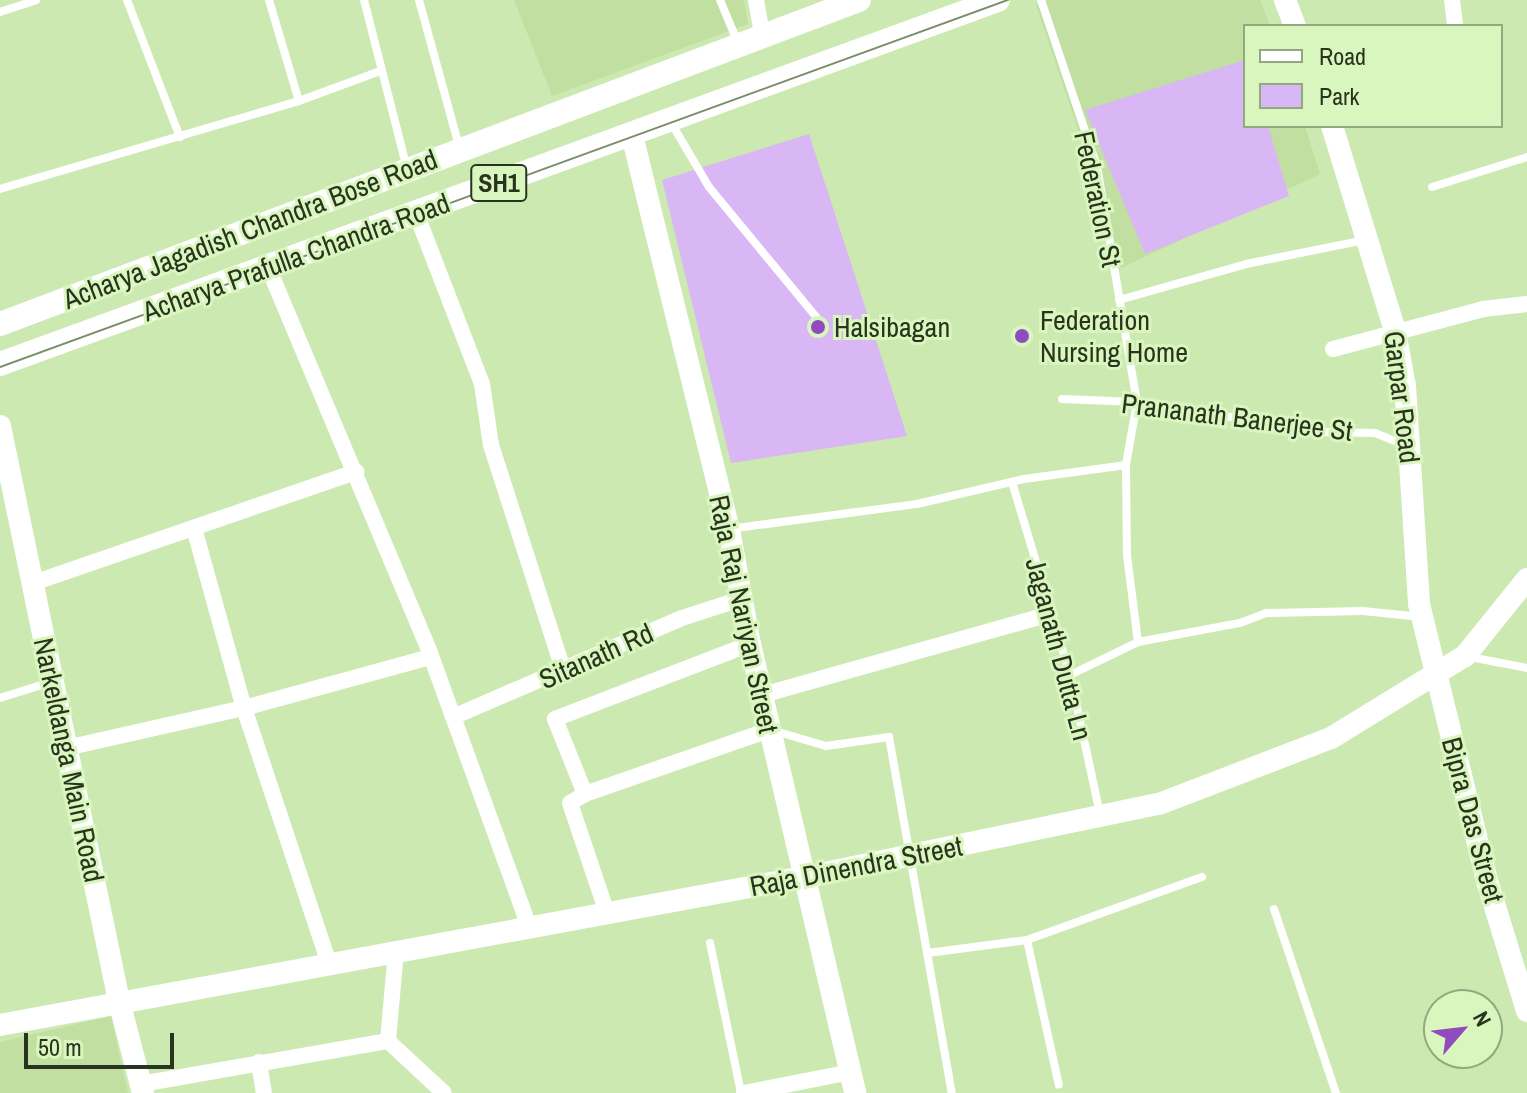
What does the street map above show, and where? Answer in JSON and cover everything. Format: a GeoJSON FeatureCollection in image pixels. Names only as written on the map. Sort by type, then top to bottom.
{"type":"FeatureCollection","features":[{"type":"Feature","properties":{"kind":"main road","name":"Acharya Jagadish Chandra Bose Road"},"geometry":{"type":"LineString","coordinates":[[0,324],[738,43],[859,0]]}},
{"type":"Feature","properties":{"kind":"main road","name":"Acharya Prafulla Chandra Road"},"geometry":{"type":"LineString","coordinates":[[0,364],[998,0]]}},
{"type":"Feature","properties":{"kind":"main road"},"geometry":{"type":"LineString","coordinates":[[1285,0],[1294,24]]}},
{"type":"Feature","properties":{"kind":"main road","name":"Garpar Road"},"geometry":{"type":"LineString","coordinates":[[1333,128],[1395,331],[1409,447],[1422,617],[1435,675]]}},
{"type":"Feature","properties":{"kind":"main road","name":"Raja Raj Nariyan Street"},"geometry":{"type":"LineString","coordinates":[[632,135],[729,529],[769,730],[853,1083]]}},
{"type":"Feature","properties":{"kind":"main road","name":"Narkeldanga Main Road"},"geometry":{"type":"LineString","coordinates":[[0,426],[119,1001],[142,1088]]}},
{"type":"Feature","properties":{"kind":"main road","name":"Raja Dinendra Street"},"geometry":{"type":"LineString","coordinates":[[0,1025],[803,877],[1159,804],[1331,738],[1435,675],[1465,656],[1527,579]]}},
{"type":"Feature","properties":{"kind":"main road","name":"Bipra Das Street"},"geometry":{"type":"LineString","coordinates":[[1435,675],[1488,884],[1527,1011]]}},
{"type":"Feature","properties":{"kind":"street"},"geometry":{"type":"LineString","coordinates":[[756,0],[762,34]]}},
{"type":"Feature","properties":{"kind":"street"},"geometry":{"type":"LineString","coordinates":[[1452,0],[1455,24]]}},
{"type":"Feature","properties":{"kind":"street"},"geometry":{"type":"LineString","coordinates":[[416,213],[482,384],[491,445],[564,672]]}},
{"type":"Feature","properties":{"kind":"street"},"geometry":{"type":"LineString","coordinates":[[268,267],[431,657],[529,926]]}},
{"type":"Feature","properties":{"kind":"street"},"geometry":{"type":"LineString","coordinates":[[1333,349],[1395,331],[1527,304]]}},
{"type":"Feature","properties":{"kind":"street"},"geometry":{"type":"LineString","coordinates":[[33,583],[356,472]]}},
{"type":"Feature","properties":{"kind":"street"},"geometry":{"type":"LineString","coordinates":[[194,528],[244,708],[329,963]]}},
{"type":"Feature","properties":{"kind":"street","name":"Sitanath Rd"},"geometry":{"type":"LineString","coordinates":[[453,717],[564,672],[682,618],[741,599]]}},
{"type":"Feature","properties":{"kind":"street"},"geometry":{"type":"LineString","coordinates":[[762,695],[1050,614]]}},
{"type":"Feature","properties":{"kind":"street"},"geometry":{"type":"LineString","coordinates":[[585,794],[555,719],[750,644]]}},
{"type":"Feature","properties":{"kind":"street"},"geometry":{"type":"LineString","coordinates":[[66,748],[244,708],[431,657]]}},
{"type":"Feature","properties":{"kind":"street"},"geometry":{"type":"LineString","coordinates":[[607,913],[570,803],[585,794],[769,730]]}},
{"type":"Feature","properties":{"kind":"street"},"geometry":{"type":"LineString","coordinates":[[388,1041],[396,951]]}},
{"type":"Feature","properties":{"kind":"street"},"geometry":{"type":"LineString","coordinates":[[142,1088],[259,1062],[388,1041]]}},
{"type":"Feature","properties":{"kind":"street"},"geometry":{"type":"LineString","coordinates":[[388,1041],[444,1093]]}},
{"type":"Feature","properties":{"kind":"street"},"geometry":{"type":"LineString","coordinates":[[259,1062],[264,1093]]}},
{"type":"Feature","properties":{"kind":"street"},"geometry":{"type":"LineString","coordinates":[[743,1093],[853,1083]]}},
{"type":"Feature","properties":{"kind":"lane"},"geometry":{"type":"LineString","coordinates":[[0,12],[13,4],[36,0]]}},
{"type":"Feature","properties":{"kind":"lane"},"geometry":{"type":"LineString","coordinates":[[127,0],[180,137]]}},
{"type":"Feature","properties":{"kind":"lane"},"geometry":{"type":"LineString","coordinates":[[269,0],[299,101]]}},
{"type":"Feature","properties":{"kind":"lane"},"geometry":{"type":"LineString","coordinates":[[364,0],[407,170]]}},
{"type":"Feature","properties":{"kind":"lane"},"geometry":{"type":"LineString","coordinates":[[419,0],[460,151]]}},
{"type":"Feature","properties":{"kind":"lane"},"geometry":{"type":"LineString","coordinates":[[720,0],[738,43]]}},
{"type":"Feature","properties":{"kind":"lane","name":"Federation St"},"geometry":{"type":"LineString","coordinates":[[1041,0],[1097,166],[1137,402],[1126,465],[1127,555],[1138,642]]}},
{"type":"Feature","properties":{"kind":"lane"},"geometry":{"type":"LineString","coordinates":[[0,189],[299,101],[380,71]]}},
{"type":"Feature","properties":{"kind":"lane"},"geometry":{"type":"LineString","coordinates":[[669,121],[709,187],[821,323]]}},
{"type":"Feature","properties":{"kind":"lane"},"geometry":{"type":"LineString","coordinates":[[1432,187],[1527,157]]}},
{"type":"Feature","properties":{"kind":"lane"},"geometry":{"type":"LineString","coordinates":[[1119,300],[1246,264],[1365,240]]}},
{"type":"Feature","properties":{"kind":"lane","name":"Prananath Banerjee St"},"geometry":{"type":"LineString","coordinates":[[1062,399],[1137,402],[1322,432],[1375,433],[1409,447]]}},
{"type":"Feature","properties":{"kind":"lane"},"geometry":{"type":"LineString","coordinates":[[729,529],[917,504],[1012,482],[1126,465]]}},
{"type":"Feature","properties":{"kind":"lane","name":"Jaganath Dutta Ln"},"geometry":{"type":"LineString","coordinates":[[1012,482],[1070,675],[1101,817]]}},
{"type":"Feature","properties":{"kind":"lane"},"geometry":{"type":"LineString","coordinates":[[1070,675],[1138,642],[1240,623],[1266,613],[1363,611],[1422,617]]}},
{"type":"Feature","properties":{"kind":"lane"},"geometry":{"type":"LineString","coordinates":[[1465,656],[1527,668]]}},
{"type":"Feature","properties":{"kind":"lane"},"geometry":{"type":"LineString","coordinates":[[0,698],[52,682]]}},
{"type":"Feature","properties":{"kind":"lane"},"geometry":{"type":"LineString","coordinates":[[769,730],[826,746],[889,737],[899,772],[907,857],[928,953],[952,1093]]}},
{"type":"Feature","properties":{"kind":"lane"},"geometry":{"type":"LineString","coordinates":[[928,953],[1027,940],[1202,877]]}},
{"type":"Feature","properties":{"kind":"lane"},"geometry":{"type":"LineString","coordinates":[[1274,909],[1336,1093]]}},
{"type":"Feature","properties":{"kind":"lane"},"geometry":{"type":"LineString","coordinates":[[1027,940],[1059,1085]]}},
{"type":"Feature","properties":{"kind":"lane"},"geometry":{"type":"LineString","coordinates":[[710,943],[743,1093]]}},
{"type":"Feature","properties":{"kind":"shaded area"},"geometry":{"type":"Polygon","coordinates":[[[514,0],[744,0],[748,24],[552,96],[514,0]]]}},
{"type":"Feature","properties":{"kind":"shaded area"},"geometry":{"type":"Polygon","coordinates":[[[1049,0],[1260,0],[1269,24],[1243,24],[1243,128],[1306,128],[1320,174],[1113,272],[1083,144],[1036,5],[1049,0]]]}},
{"type":"Feature","properties":{"kind":"shaded area"},"geometry":{"type":"Polygon","coordinates":[[[111,1016],[128,1093],[0,1093],[0,1042],[111,1016]]]}},
{"type":"Feature","properties":{"kind":"green space"},"geometry":{"type":"Polygon","coordinates":[[[1243,61],[1243,128],[1269,128],[1289,196],[1145,254],[1085,110],[1243,61]]]}},
{"type":"Feature","properties":{"kind":"green space"},"geometry":{"type":"Polygon","coordinates":[[[809,134],[907,436],[731,463],[662,180],[809,134]]]}},
{"type":"Feature","properties":{"kind":"tram line"},"geometry":{"type":"LineString","coordinates":[[0,367],[1008,0]]}},
{"type":"Feature","properties":{"kind":"place","name":"Halsibagan"},"geometry":{"type":"Point","coordinates":[818,327]}},
{"type":"Feature","properties":{"kind":"place","name":"Federation Nursing Home"},"geometry":{"type":"Point","coordinates":[1022,336]}}]}
